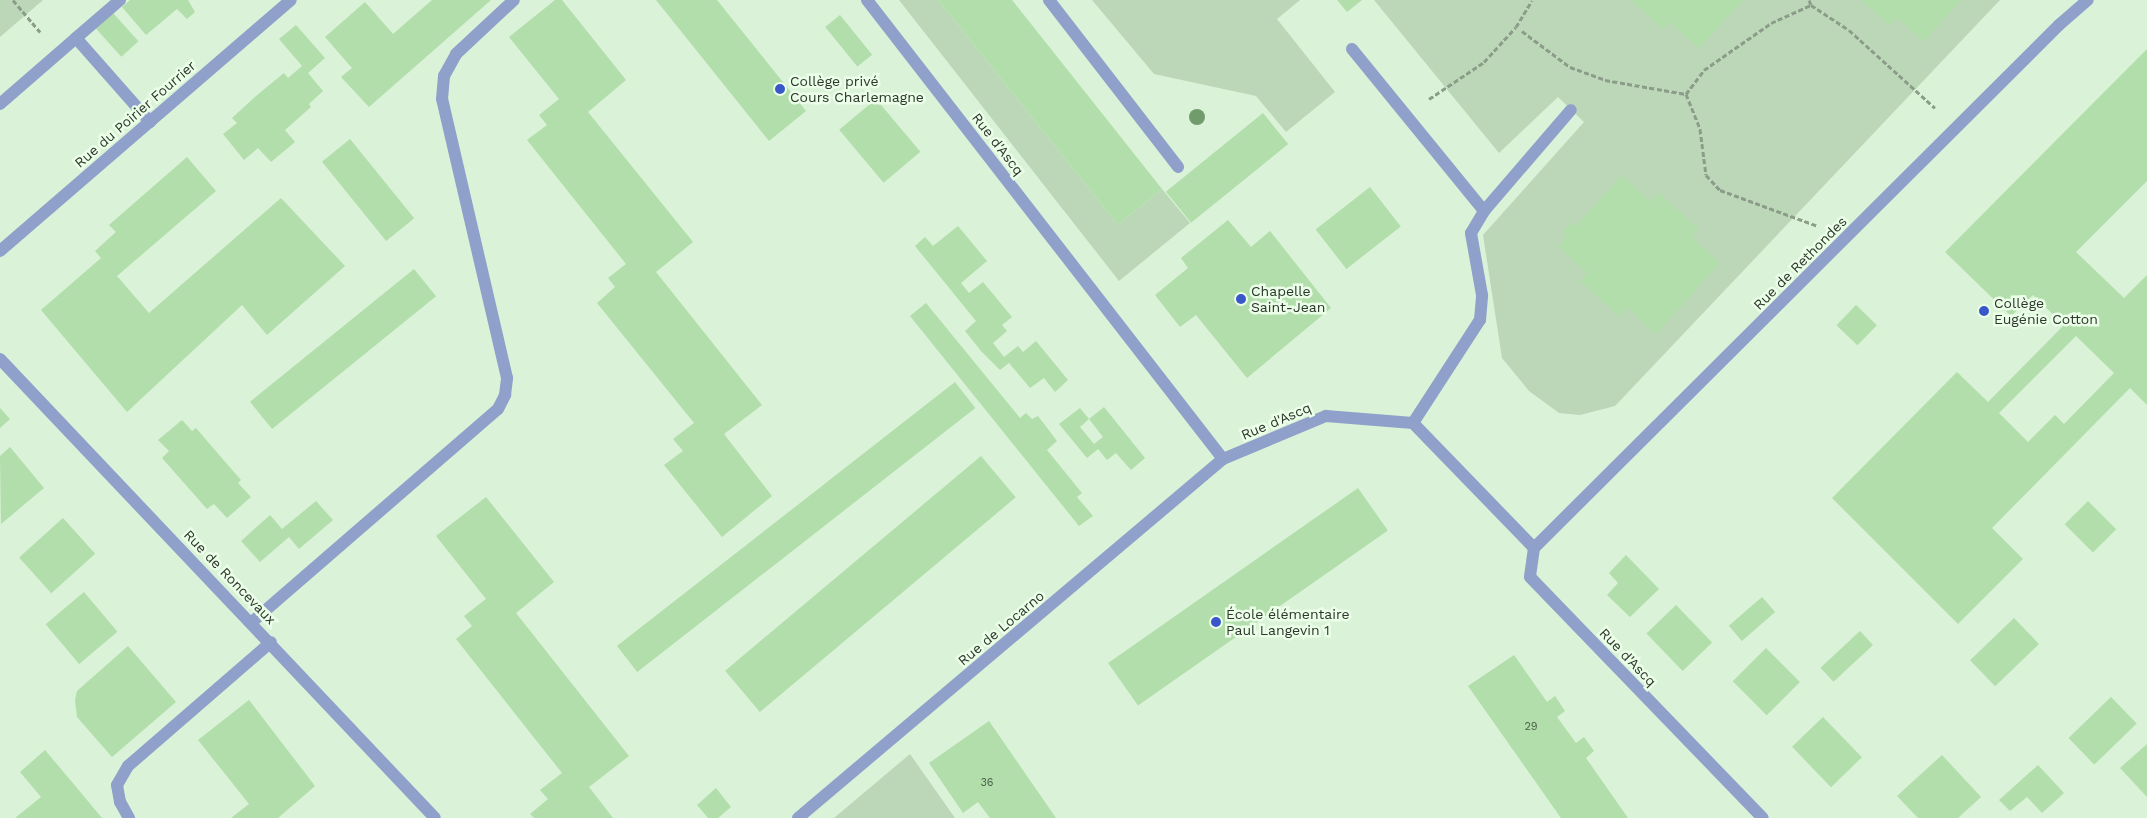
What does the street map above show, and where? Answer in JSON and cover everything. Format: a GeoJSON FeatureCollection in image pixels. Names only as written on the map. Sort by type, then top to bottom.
{"type":"FeatureCollection","features":[{"type":"Feature","properties":{"kind":"street"},"geometry":{"type":"LineString","coordinates":[[0,104],[120,0]]}},
{"type":"Feature","properties":{"kind":"street","name":"Rue du Poirier Fourrier"},"geometry":{"type":"LineString","coordinates":[[0,251],[291,0]]}},
{"type":"Feature","properties":{"kind":"street"},"geometry":{"type":"LineString","coordinates":[[252,622],[498,409],[505,395],[507,378],[442,99],[444,76],[456,54],[514,0]]}},
{"type":"Feature","properties":{"kind":"street","name":"Rue d'Ascq"},"geometry":{"type":"LineString","coordinates":[[867,0],[1223,459],[1326,416],[1413,423]]}},
{"type":"Feature","properties":{"kind":"street"},"geometry":{"type":"LineString","coordinates":[[1049,0],[1178,167]]}},
{"type":"Feature","properties":{"kind":"street","name":"Rue de Rethondes"},"geometry":{"type":"LineString","coordinates":[[1534,548],[1956,127],[2088,0]]}},
{"type":"Feature","properties":{"kind":"street"},"geometry":{"type":"LineString","coordinates":[[76,38],[150,122]]}},
{"type":"Feature","properties":{"kind":"street"},"geometry":{"type":"LineString","coordinates":[[1352,49],[1484,211]]}},
{"type":"Feature","properties":{"kind":"street"},"geometry":{"type":"LineString","coordinates":[[1534,548],[1413,423],[1480,320],[1482,295],[1471,233],[1484,211],[1571,110]]}},
{"type":"Feature","properties":{"kind":"street","name":"Rue de Roncevaux"},"geometry":{"type":"LineString","coordinates":[[0,359],[271,642],[435,818]]}},
{"type":"Feature","properties":{"kind":"street","name":"Rue de Locarno"},"geometry":{"type":"LineString","coordinates":[[798,818],[1223,459]]}},
{"type":"Feature","properties":{"kind":"street","name":"Rue d'Ascq"},"geometry":{"type":"LineString","coordinates":[[1534,548],[1530,577],[1763,818]]}},
{"type":"Feature","properties":{"kind":"street"},"geometry":{"type":"LineString","coordinates":[[129,818],[120,802],[116,785],[128,766],[271,642]]}},
{"type":"Feature","properties":{"kind":"path"},"geometry":{"type":"LineString","coordinates":[[14,0],[58,53]]}},
{"type":"Feature","properties":{"kind":"path"},"geometry":{"type":"LineString","coordinates":[[1405,115],[1484,62],[1516,27],[1532,0]]}},
{"type":"Feature","properties":{"kind":"path"},"geometry":{"type":"LineString","coordinates":[[1809,0],[1811,5],[1849,30],[1956,127]]}},
{"type":"Feature","properties":{"kind":"path"},"geometry":{"type":"LineString","coordinates":[[1686,94],[1704,70],[1771,23],[1811,5]]}},
{"type":"Feature","properties":{"kind":"path"},"geometry":{"type":"LineString","coordinates":[[1522,31],[1570,67],[1605,80],[1686,94]]}},
{"type":"Feature","properties":{"kind":"path"},"geometry":{"type":"LineString","coordinates":[[1686,94],[1700,128],[1706,175],[1720,190],[1847,236]]}},
{"type":"Feature","properties":{"kind":"green space"},"geometry":{"type":"Polygon","coordinates":[[[0,0],[43,0],[0,37],[0,0]]]}},
{"type":"Feature","properties":{"kind":"green space"},"geometry":{"type":"Polygon","coordinates":[[[899,0],[938,0],[1118,225],[1162,189],[1190,223],[1119,281],[899,0]]]}},
{"type":"Feature","properties":{"kind":"green space"},"geometry":{"type":"Polygon","coordinates":[[[1092,0],[1300,0],[1277,19],[1335,92],[1286,132],[1256,96],[1154,74],[1092,0]]]}},
{"type":"Feature","properties":{"kind":"green space"},"geometry":{"type":"Polygon","coordinates":[[[1374,0],[2000,0],[1615,406],[1580,415],[1559,413],[1529,391],[1502,358],[1483,235],[1584,122],[1558,97],[1499,153],[1374,0]]]}},
{"type":"Feature","properties":{"kind":"green space"},"geometry":{"type":"Polygon","coordinates":[[[910,754],[955,818],[834,818],[910,754]]]}},
{"type":"Feature","properties":{"kind":"building"},"geometry":{"type":"Polygon","coordinates":[[[130,0],[188,0],[195,12],[187,19],[177,9],[146,35],[122,7],[130,0]]]}},
{"type":"Feature","properties":{"kind":"building"},"geometry":{"type":"Polygon","coordinates":[[[432,0],[491,0],[369,107],[341,77],[352,68],[325,37],[365,2],[393,34],[432,0]]]}},
{"type":"Feature","properties":{"kind":"building"},"geometry":{"type":"Polygon","coordinates":[[[555,0],[562,0],[626,80],[588,112],[693,242],[656,272],[762,405],[724,434],[772,496],[722,537],[664,465],[683,451],[673,439],[694,423],[597,303],[615,287],[608,278],[626,264],[527,140],[547,125],[539,115],[559,99],[509,37],[555,0]]]}},
{"type":"Feature","properties":{"kind":"building"},"geometry":{"type":"Polygon","coordinates":[[[656,0],[717,0],[806,111],[769,141],[656,0]]]}},
{"type":"Feature","properties":{"kind":"building"},"geometry":{"type":"Polygon","coordinates":[[[938,0],[1012,0],[1162,189],[1118,225],[938,0]]]}},
{"type":"Feature","properties":{"kind":"building"},"geometry":{"type":"Polygon","coordinates":[[[1337,0],[1362,0],[1347,12],[1337,0]]]}},
{"type":"Feature","properties":{"kind":"building"},"geometry":{"type":"Polygon","coordinates":[[[1631,0],[1743,0],[1699,48],[1669,22],[1663,29],[1631,0]]]}},
{"type":"Feature","properties":{"kind":"building"},"geometry":{"type":"Polygon","coordinates":[[[1861,0],[1961,0],[1924,41],[1896,17],[1889,25],[1861,0]]]}},
{"type":"Feature","properties":{"kind":"building"},"geometry":{"type":"Polygon","coordinates":[[[113,13],[138,41],[121,57],[96,28],[113,13]]]}},
{"type":"Feature","properties":{"kind":"building"},"geometry":{"type":"Polygon","coordinates":[[[840,15],[872,55],[857,67],[825,27],[840,15]]]}},
{"type":"Feature","properties":{"kind":"building"},"geometry":{"type":"Polygon","coordinates":[[[296,25],[325,58],[308,73],[323,91],[309,104],[311,107],[285,130],[295,142],[271,162],[258,148],[244,160],[223,134],[237,123],[232,118],[256,96],[284,73],[288,78],[302,66],[279,39],[296,25]]]}},
{"type":"Feature","properties":{"kind":"building"},"geometry":{"type":"Polygon","coordinates":[[[2147,49],[2147,181],[2076,252],[2124,298],[2147,275],[2147,405],[2130,388],[1992,528],[2023,559],[1958,624],[1832,498],[1957,372],[1988,402],[2064,325],[2033,295],[2011,316],[1945,252],[2147,49]],[[2076,336],[1999,413],[2028,442],[2055,415],[2064,424],[2114,373],[2076,336]]]}},
{"type":"Feature","properties":{"kind":"building"},"geometry":{"type":"Polygon","coordinates":[[[876,99],[920,152],[884,183],[839,130],[876,99]]]}},
{"type":"Feature","properties":{"kind":"building"},"geometry":{"type":"Polygon","coordinates":[[[1263,113],[1288,144],[1191,223],[1166,192],[1263,113]]]}},
{"type":"Feature","properties":{"kind":"building"},"geometry":{"type":"Polygon","coordinates":[[[350,139],[414,218],[386,241],[322,162],[350,139]]]}},
{"type":"Feature","properties":{"kind":"building"},"geometry":{"type":"Polygon","coordinates":[[[187,157],[216,191],[117,276],[149,313],[281,198],[345,266],[267,335],[242,305],[127,412],[41,310],[101,258],[95,251],[116,232],[109,225],[187,157]]]}},
{"type":"Feature","properties":{"kind":"building"},"geometry":{"type":"Polygon","coordinates":[[[1622,175],[1650,202],[1659,193],[1699,229],[1691,237],[1720,263],[1656,334],[1627,307],[1619,316],[1580,281],[1587,273],[1559,247],[1567,236],[1563,232],[1572,222],[1576,226],[1622,175]]]}},
{"type":"Feature","properties":{"kind":"building"},"geometry":{"type":"Polygon","coordinates":[[[1370,187],[1401,226],[1346,269],[1316,229],[1370,187]]]}},
{"type":"Feature","properties":{"kind":"building","name":"Chapelle Saint-Jean"},"geometry":{"type":"Polygon","coordinates":[[[1228,220],[1251,247],[1270,231],[1331,308],[1247,378],[1196,315],[1180,327],[1155,295],[1188,268],[1181,258],[1228,220]]]}},
{"type":"Feature","properties":{"kind":"building"},"geometry":{"type":"Polygon","coordinates":[[[958,226],[987,261],[961,283],[969,293],[983,282],[1012,317],[1002,325],[1007,331],[993,343],[1004,357],[1018,346],[1023,352],[1036,341],[1068,380],[1055,392],[1044,378],[1030,388],[1009,363],[1000,370],[981,351],[965,331],[976,321],[915,246],[925,237],[933,246],[958,226]]]}},
{"type":"Feature","properties":{"kind":"building"},"geometry":{"type":"Polygon","coordinates":[[[414,269],[436,296],[272,429],[250,402],[414,269]]]}},
{"type":"Feature","properties":{"kind":"building"},"geometry":{"type":"Polygon","coordinates":[[[926,303],[1020,418],[1026,413],[1032,419],[1038,416],[1057,441],[1047,450],[1082,493],[1077,497],[1093,516],[1079,526],[910,316],[926,303]]]}},
{"type":"Feature","properties":{"kind":"building"},"geometry":{"type":"Polygon","coordinates":[[[1856,305],[1877,325],[1857,345],[1837,325],[1856,305]]]}},
{"type":"Feature","properties":{"kind":"building"},"geometry":{"type":"Polygon","coordinates":[[[955,382],[975,408],[637,672],[617,646],[955,382]]]}},
{"type":"Feature","properties":{"kind":"building"},"geometry":{"type":"Polygon","coordinates":[[[1104,407],[1145,458],[1131,470],[1116,453],[1107,460],[1098,449],[1087,458],[1059,424],[1080,408],[1089,419],[1104,407]],[[1089,419],[1080,427],[1094,444],[1103,437],[1089,419]]]}},
{"type":"Feature","properties":{"kind":"building"},"geometry":{"type":"Polygon","coordinates":[[[0,408],[10,419],[0,428],[0,408]]]}},
{"type":"Feature","properties":{"kind":"building"},"geometry":{"type":"Polygon","coordinates":[[[182,420],[192,431],[196,428],[241,480],[238,483],[251,497],[227,518],[214,504],[207,509],[162,458],[169,451],[158,440],[182,420]]]}},
{"type":"Feature","properties":{"kind":"building"},"geometry":{"type":"Polygon","coordinates":[[[10,447],[44,488],[1,524],[0,456],[10,447]]]}},
{"type":"Feature","properties":{"kind":"building"},"geometry":{"type":"Polygon","coordinates":[[[981,456],[1016,497],[760,712],[725,671],[981,456]]]}},
{"type":"Feature","properties":{"kind":"building"},"geometry":{"type":"Polygon","coordinates":[[[1358,488],[1388,531],[1138,706],[1108,663],[1358,488]]]}},
{"type":"Feature","properties":{"kind":"building"},"geometry":{"type":"Polygon","coordinates":[[[486,497],[554,582],[516,613],[629,756],[589,787],[613,818],[534,818],[530,814],[548,799],[540,790],[562,773],[456,639],[472,626],[464,616],[486,599],[436,536],[486,497]]]}},
{"type":"Feature","properties":{"kind":"building"},"geometry":{"type":"Polygon","coordinates":[[[316,501],[333,520],[299,549],[289,537],[260,562],[241,541],[270,515],[282,529],[316,501]]]}},
{"type":"Feature","properties":{"kind":"building"},"geometry":{"type":"Polygon","coordinates":[[[2088,501],[2116,529],[2093,553],[2065,524],[2088,501]]]}},
{"type":"Feature","properties":{"kind":"building"},"geometry":{"type":"Polygon","coordinates":[[[63,518],[95,554],[51,593],[19,557],[63,518]]]}},
{"type":"Feature","properties":{"kind":"building"},"geometry":{"type":"Polygon","coordinates":[[[1626,555],[1659,589],[1630,617],[1607,595],[1618,583],[1609,573],[1626,555]]]}},
{"type":"Feature","properties":{"kind":"building"},"geometry":{"type":"Polygon","coordinates":[[[84,592],[117,632],[79,664],[46,624],[84,592]]]}},
{"type":"Feature","properties":{"kind":"building"},"geometry":{"type":"Polygon","coordinates":[[[1762,597],[1775,612],[1742,641],[1729,626],[1762,597]]]}},
{"type":"Feature","properties":{"kind":"building"},"geometry":{"type":"Polygon","coordinates":[[[1676,605],[1712,642],[1683,671],[1647,633],[1676,605]]]}},
{"type":"Feature","properties":{"kind":"building"},"geometry":{"type":"Polygon","coordinates":[[[2014,618],[2039,644],[1995,686],[1970,660],[2014,618]]]}},
{"type":"Feature","properties":{"kind":"building"},"geometry":{"type":"Polygon","coordinates":[[[1860,631],[1873,645],[1833,682],[1821,668],[1860,631]]]}},
{"type":"Feature","properties":{"kind":"building"},"geometry":{"type":"Polygon","coordinates":[[[128,646],[176,702],[112,757],[77,717],[75,700],[77,691],[128,646]]]}},
{"type":"Feature","properties":{"kind":"building"},"geometry":{"type":"Polygon","coordinates":[[[1766,648],[1800,682],[1767,715],[1733,681],[1766,648]]]}},
{"type":"Feature","properties":{"kind":"building"},"geometry":{"type":"Polygon","coordinates":[[[1514,655],[1547,702],[1555,696],[1565,711],[1557,717],[1576,743],[1584,737],[1594,751],[1586,758],[1628,818],[1561,818],[1468,686],[1514,655]]]}},
{"type":"Feature","properties":{"kind":"building"},"geometry":{"type":"Polygon","coordinates":[[[2111,697],[2137,724],[2094,765],[2069,738],[2111,697]]]}},
{"type":"Feature","properties":{"kind":"building"},"geometry":{"type":"Polygon","coordinates":[[[249,700],[315,786],[278,818],[231,818],[249,804],[198,740],[249,700]]]}},
{"type":"Feature","properties":{"kind":"building"},"geometry":{"type":"Polygon","coordinates":[[[1823,717],[1862,757],[1831,787],[1792,747],[1823,717]]]}},
{"type":"Feature","properties":{"kind":"building"},"geometry":{"type":"Polygon","coordinates":[[[989,721],[1056,818],[990,818],[978,802],[963,813],[929,763],[989,721]]]}},
{"type":"Feature","properties":{"kind":"building"},"geometry":{"type":"Polygon","coordinates":[[[2147,744],[2147,797],[2120,768],[2147,744]]]}},
{"type":"Feature","properties":{"kind":"building"},"geometry":{"type":"Polygon","coordinates":[[[45,750],[102,818],[15,818],[41,797],[20,772],[45,750]]]}},
{"type":"Feature","properties":{"kind":"building"},"geometry":{"type":"Polygon","coordinates":[[[1942,755],[1981,797],[1958,818],[1918,818],[1897,796],[1942,755]]]}},
{"type":"Feature","properties":{"kind":"building"},"geometry":{"type":"Polygon","coordinates":[[[2038,765],[2064,793],[2042,813],[2027,797],[2010,811],[1999,800],[2038,765]]]}},
{"type":"Feature","properties":{"kind":"building"},"geometry":{"type":"Polygon","coordinates":[[[716,788],[731,807],[718,818],[708,818],[697,805],[716,788]]]}},
{"type":"Feature","properties":{"kind":"place","name":"Collège privé Cours Charlemagne"},"geometry":{"type":"Point","coordinates":[780,89]}},
{"type":"Feature","properties":{"kind":"place","name":"Chapelle Saint-Jean"},"geometry":{"type":"Point","coordinates":[1241,299]}},
{"type":"Feature","properties":{"kind":"place","name":"Collège Eugénie Cotton"},"geometry":{"type":"Point","coordinates":[1984,311]}},
{"type":"Feature","properties":{"kind":"place","name":"École élémentaire Paul Langevin 1"},"geometry":{"type":"Point","coordinates":[1216,622]}}]}
